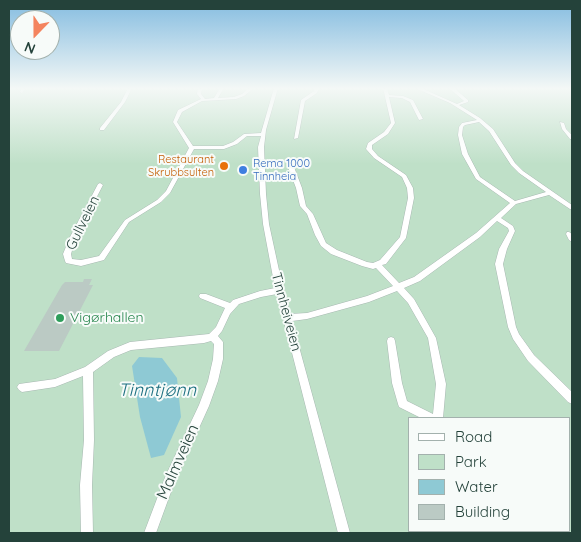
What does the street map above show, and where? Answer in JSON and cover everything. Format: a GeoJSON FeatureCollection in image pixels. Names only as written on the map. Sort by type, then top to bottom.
{"type":"FeatureCollection","features":[{"type":"Feature","properties":{"kind":"street"},"geometry":{"type":"LineString","coordinates":[[102,129],[114,113]]}},
{"type":"Feature","properties":{"kind":"street"},"geometry":{"type":"LineString","coordinates":[[180,113],[175,119],[184,138],[192,148],[228,146],[238,142],[246,134],[263,134]]}},
{"type":"Feature","properties":{"kind":"street","name":"Tinnheiveien"},"geometry":{"type":"LineString","coordinates":[[269,113],[263,134],[261,152],[263,194],[270,248],[344,533]]}},
{"type":"Feature","properties":{"kind":"street"},"geometry":{"type":"LineString","coordinates":[[296,138],[301,113]]}},
{"type":"Feature","properties":{"kind":"street"},"geometry":{"type":"LineString","coordinates":[[291,168],[299,188],[303,206],[310,214],[323,244],[341,256],[369,265],[378,265],[390,256],[403,238],[411,198],[410,188],[404,176],[376,157],[370,149],[370,144],[386,133],[393,125],[391,113]]}},
{"type":"Feature","properties":{"kind":"street"},"geometry":{"type":"LineString","coordinates":[[418,113],[421,120]]}},
{"type":"Feature","properties":{"kind":"street"},"geometry":{"type":"LineString","coordinates":[[469,113],[491,130],[513,164],[549,193],[572,208]]}},
{"type":"Feature","properties":{"kind":"street"},"geometry":{"type":"LineString","coordinates":[[480,121],[467,123],[461,127],[460,137],[465,154],[478,178],[514,203]]}},
{"type":"Feature","properties":{"kind":"street"},"geometry":{"type":"LineString","coordinates":[[562,123],[564,129],[572,138]]}},
{"type":"Feature","properties":{"kind":"street","name":"Gullveien"},"geometry":{"type":"LineString","coordinates":[[100,185],[73,237],[67,254],[69,261],[92,262],[103,257],[128,221],[165,196],[192,148]]}},
{"type":"Feature","properties":{"kind":"street"},"geometry":{"type":"LineString","coordinates":[[288,318],[307,316],[330,310],[369,299],[400,287],[427,272],[478,235],[514,203],[549,193]]}},
{"type":"Feature","properties":{"kind":"street"},"geometry":{"type":"LineString","coordinates":[[496,218],[511,227],[512,231],[503,249],[499,264],[514,332],[521,346],[572,399]]}},
{"type":"Feature","properties":{"kind":"street"},"geometry":{"type":"LineString","coordinates":[[378,265],[400,287],[422,318],[435,348],[441,384],[438,417]]}},
{"type":"Feature","properties":{"kind":"street"},"geometry":{"type":"LineString","coordinates":[[22,387],[55,383],[88,370],[111,354],[130,346],[212,337],[231,306],[247,298],[280,290]]}},
{"type":"Feature","properties":{"kind":"street"},"geometry":{"type":"LineString","coordinates":[[203,296],[231,306]]}},
{"type":"Feature","properties":{"kind":"street","name":"Malmveien"},"geometry":{"type":"LineString","coordinates":[[150,533],[170,479],[204,406],[213,381],[218,359],[219,342],[212,337]]}},
{"type":"Feature","properties":{"kind":"street"},"geometry":{"type":"LineString","coordinates":[[391,341],[397,383],[403,404],[429,417]]}},
{"type":"Feature","properties":{"kind":"street"},"geometry":{"type":"LineString","coordinates":[[87,533],[88,370]]}},
{"type":"Feature","properties":{"kind":"green space"},"geometry":{"type":"Polygon","coordinates":[[[9,113],[572,113],[572,533],[9,533],[9,113]]]}},
{"type":"Feature","properties":{"kind":"water","name":"Tinntjønn"},"geometry":{"type":"Polygon","coordinates":[[[139,357],[162,358],[177,378],[181,417],[164,455],[151,458],[140,417],[132,366],[139,357]]]}},
{"type":"Feature","properties":{"kind":"building","name":"Vigørhallen"},"geometry":{"type":"Polygon","coordinates":[[[84,279],[92,279],[89,285],[93,285],[59,351],[24,351],[62,285],[65,282],[83,282],[84,279]]]}},
{"type":"Feature","properties":{"kind":"place","name":"Restaurant Skrubbsulten"},"geometry":{"type":"Point","coordinates":[224,166]}},
{"type":"Feature","properties":{"kind":"place","name":"Rema 1000 Tinnheia"},"geometry":{"type":"Point","coordinates":[243,170]}},
{"type":"Feature","properties":{"kind":"place","name":"Vigørhallen"},"geometry":{"type":"Point","coordinates":[60,318]}}]}
